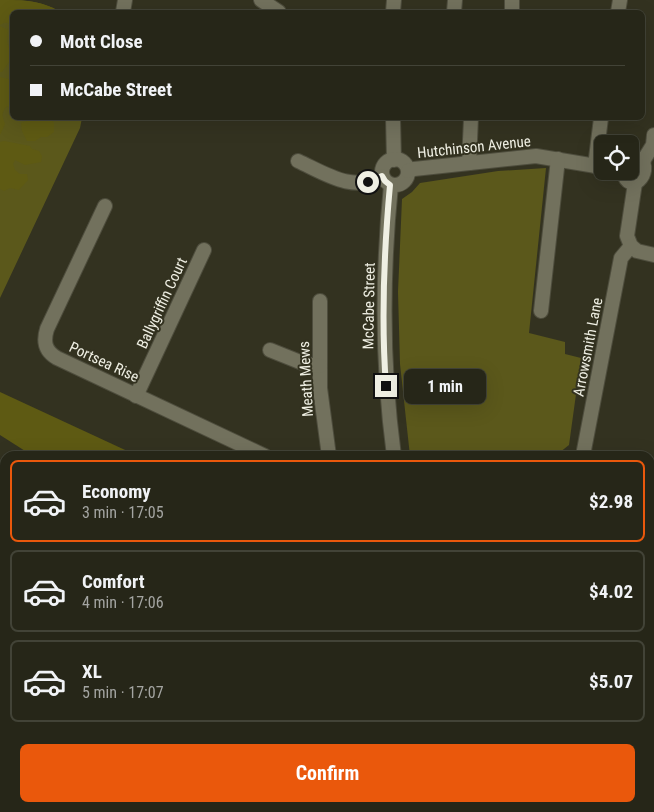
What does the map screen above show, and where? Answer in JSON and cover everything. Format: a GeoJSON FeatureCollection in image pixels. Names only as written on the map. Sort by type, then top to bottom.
{"type":"FeatureCollection","features":[{"type":"Feature","properties":{"kind":"street"},"geometry":{"type":"LineString","coordinates":[[261,0],[276,10]]}},
{"type":"Feature","properties":{"kind":"street"},"geometry":{"type":"LineString","coordinates":[[393,120],[394,160]]}},
{"type":"Feature","properties":{"kind":"street"},"geometry":{"type":"LineString","coordinates":[[470,163],[471,120]]}},
{"type":"Feature","properties":{"kind":"street"},"geometry":{"type":"LineString","coordinates":[[600,120],[600,135]]}},
{"type":"Feature","properties":{"kind":"street"},"geometry":{"type":"LineString","coordinates":[[639,158],[653,145],[654,135]]}},
{"type":"Feature","properties":{"kind":"street","name":"Hutchinson Avenue"},"geometry":{"type":"LineString","coordinates":[[408,172],[414,169],[536,156],[594,165]]}},
{"type":"Feature","properties":{"kind":"street"},"geometry":{"type":"LineString","coordinates":[[541,311],[558,159]]}},
{"type":"Feature","properties":{"kind":"street"},"geometry":{"type":"LineString","coordinates":[[298,162],[352,184],[386,180],[399,185],[408,176],[407,167],[402,161],[389,161],[383,167],[386,180]]}},
{"type":"Feature","properties":{"kind":"street"},"geometry":{"type":"LineString","coordinates":[[629,180],[635,183],[642,181],[647,175],[648,167],[639,161]]}},
{"type":"Feature","properties":{"kind":"street","name":"McCabe Street"},"geometry":{"type":"LineString","coordinates":[[386,180],[385,370],[393,451]]}},
{"type":"Feature","properties":{"kind":"street"},"geometry":{"type":"LineString","coordinates":[[635,183],[627,236],[631,246],[638,252],[654,255]]}},
{"type":"Feature","properties":{"kind":"street","name":"Portsea Rise"},"geometry":{"type":"LineString","coordinates":[[105,206],[47,329],[45,343],[49,352],[57,358],[254,451]]}},
{"type":"Feature","properties":{"kind":"street","name":"Arrowsmith Lane"},"geometry":{"type":"LineString","coordinates":[[584,451],[621,258],[631,246]]}},
{"type":"Feature","properties":{"kind":"street","name":"Ballygriffin Court"},"geometry":{"type":"LineString","coordinates":[[136,396],[204,250]]}},
{"type":"Feature","properties":{"kind":"street","name":"Meath Mews"},"geometry":{"type":"LineString","coordinates":[[320,301],[320,388],[327,451]]}},
{"type":"Feature","properties":{"kind":"street"},"geometry":{"type":"LineString","coordinates":[[270,350],[305,364],[320,366]]}},
{"type":"Feature","properties":{"kind":"shaded area"},"geometry":{"type":"Polygon","coordinates":[[[0,0],[17,0],[46,5],[57,10],[10,10],[10,120],[82,120],[80,128],[0,298],[0,0]]]}},
{"type":"Feature","properties":{"kind":"shaded area"},"geometry":{"type":"Polygon","coordinates":[[[0,0],[31,1],[57,10],[10,10],[10,25],[3,23],[0,25],[0,0]]]}},
{"type":"Feature","properties":{"kind":"shaded area"},"geometry":{"type":"Polygon","coordinates":[[[0,26],[8,30],[7,41],[10,61],[0,72],[0,26]]]}},
{"type":"Feature","properties":{"kind":"shaded area"},"geometry":{"type":"Polygon","coordinates":[[[0,77],[10,80],[10,108],[7,106],[3,113],[5,124],[0,135],[0,77]]]}},
{"type":"Feature","properties":{"kind":"shaded area"},"geometry":{"type":"Polygon","coordinates":[[[30,120],[52,120],[54,132],[47,137],[41,137],[35,141],[27,141],[22,131],[21,123],[30,120]]]}},
{"type":"Feature","properties":{"kind":"shaded area"},"geometry":{"type":"Polygon","coordinates":[[[4,141],[30,146],[32,149],[39,151],[42,156],[41,162],[25,165],[15,160],[13,164],[15,170],[20,174],[27,174],[28,180],[19,190],[10,188],[4,191],[0,189],[0,142],[4,141]]]}},
{"type":"Feature","properties":{"kind":"shaded area"},"geometry":{"type":"Polygon","coordinates":[[[546,168],[529,333],[565,342],[565,354],[581,358],[569,445],[561,451],[409,451],[400,364],[398,292],[402,199],[420,183],[498,171],[546,168]]]}},
{"type":"Feature","properties":{"kind":"shaded area"},"geometry":{"type":"Polygon","coordinates":[[[0,392],[127,451],[25,451],[0,435],[0,392]]]}},
{"type":"Feature","properties":{"kind":"route"},"geometry":{"type":"LineString","coordinates":[[368,182],[382,176],[390,185],[385,307],[386,386]]}}]}
